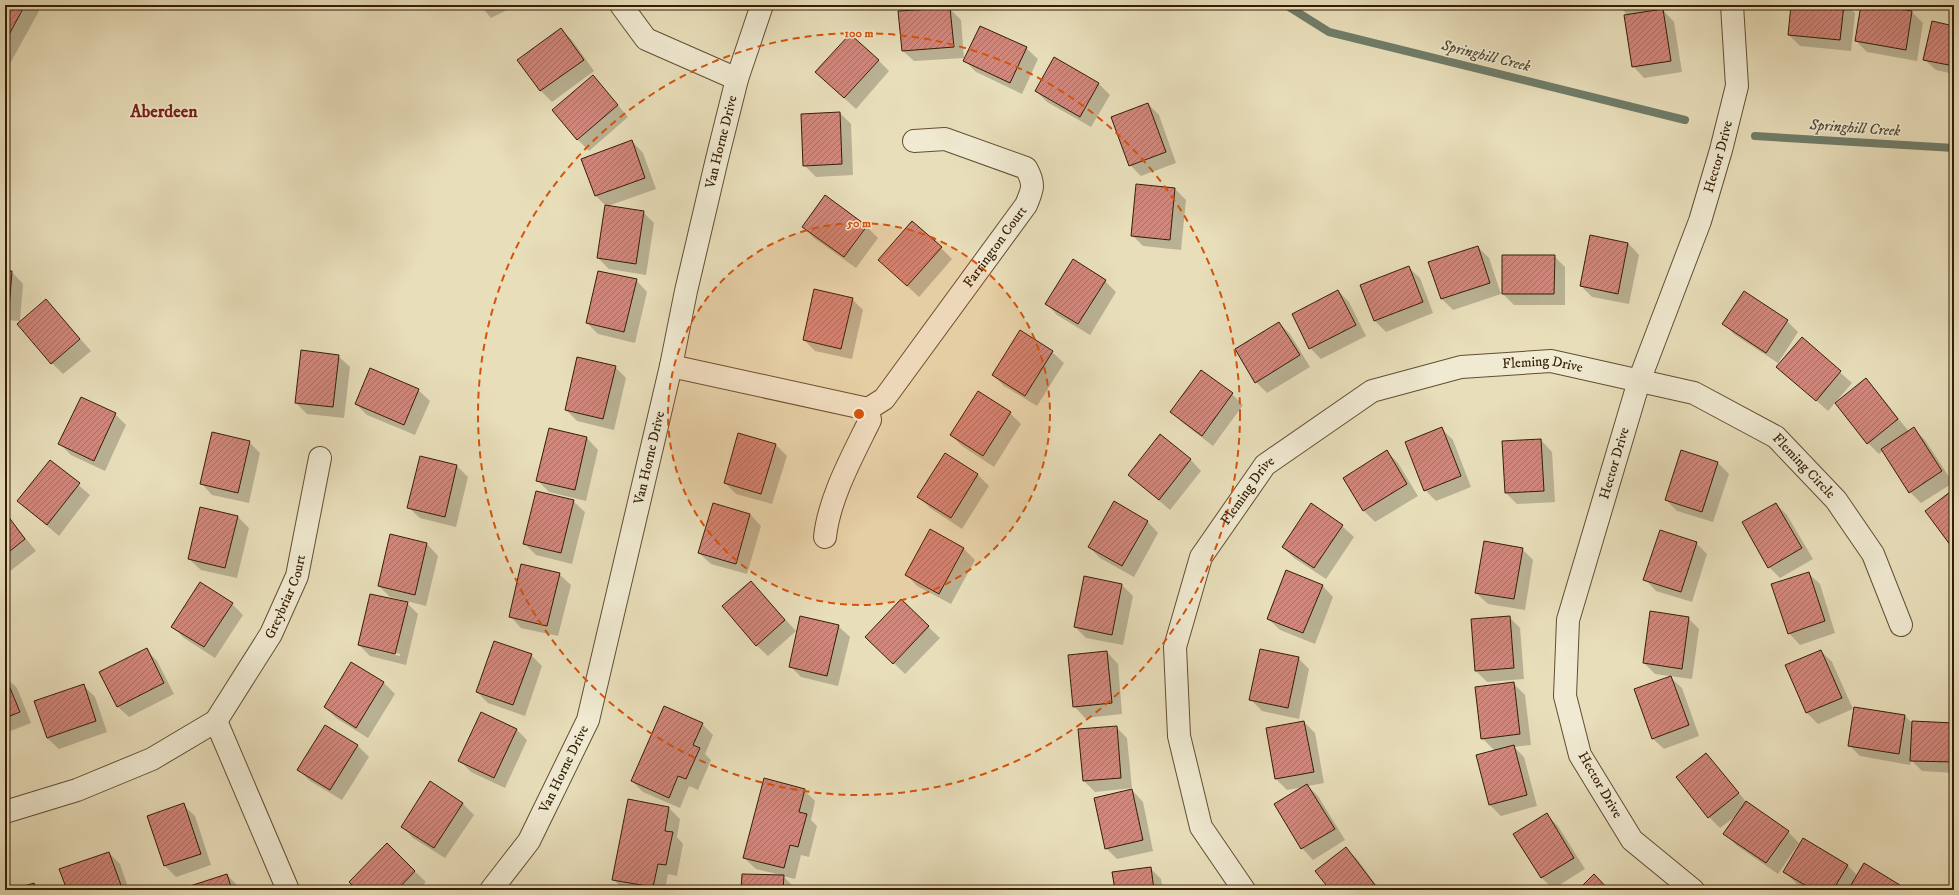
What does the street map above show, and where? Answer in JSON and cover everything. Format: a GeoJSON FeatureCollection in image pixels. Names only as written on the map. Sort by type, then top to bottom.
{"type":"FeatureCollection","features":[{"type":"Feature","properties":{"kind":"street"},"geometry":{"type":"LineString","coordinates":[[621,5],[646,39],[736,79]]}},
{"type":"Feature","properties":{"kind":"street","name":"Van Horne Drive"},"geometry":{"type":"LineString","coordinates":[[491,890],[529,841],[588,720],[671,366],[686,291],[736,79],[762,5]]}},
{"type":"Feature","properties":{"kind":"street","name":"Hector Drive"},"geometry":{"type":"LineString","coordinates":[[1693,890],[1632,840],[1580,755],[1565,696],[1568,620],[1639,381],[1700,221],[1723,142],[1737,86],[1732,5]]}},
{"type":"Feature","properties":{"kind":"street","name":"Farrington Court"},"geometry":{"type":"LineString","coordinates":[[868,409],[884,399],[1026,205],[1032,189],[1032,179],[1026,168],[945,139],[914,141]]}},
{"type":"Feature","properties":{"kind":"street","name":"Fleming Drive"},"geometry":{"type":"LineString","coordinates":[[1244,890],[1201,827],[1179,736],[1175,647],[1201,557],[1265,465],[1372,391],[1461,367],[1551,361],[1639,381]]}},
{"type":"Feature","properties":{"kind":"street"},"geometry":{"type":"LineString","coordinates":[[671,366],[868,409],[870,420],[844,472],[826,527],[825,537]]}},
{"type":"Feature","properties":{"kind":"street","name":"Fleming Circle"},"geometry":{"type":"LineString","coordinates":[[1639,381],[1694,393],[1776,437],[1836,500],[1873,554],[1901,626]]}},
{"type":"Feature","properties":{"kind":"street","name":"Greybriar Court"},"geometry":{"type":"LineString","coordinates":[[5,812],[76,790],[152,759],[216,721],[271,634],[297,576],[320,458]]}},
{"type":"Feature","properties":{"kind":"street"},"geometry":{"type":"LineString","coordinates":[[216,721],[288,890]]}},
{"type":"Feature","properties":{"kind":"building"},"geometry":{"type":"Polygon","coordinates":[[[5,5],[25,5],[5,42],[5,5]]]}},
{"type":"Feature","properties":{"kind":"building"},"geometry":{"type":"Polygon","coordinates":[[[1791,5],[1844,5],[1840,40],[1788,35],[1791,5]]]}},
{"type":"Feature","properties":{"kind":"building"},"geometry":{"type":"Polygon","coordinates":[[[1861,5],[1876,5],[1912,11],[1906,50],[1855,41],[1861,5]]]}},
{"type":"Feature","properties":{"kind":"building"},"geometry":{"type":"Polygon","coordinates":[[[950,8],[954,47],[902,51],[898,11],[950,8]]]}},
{"type":"Feature","properties":{"kind":"building"},"geometry":{"type":"Polygon","coordinates":[[[1663,9],[1671,61],[1632,67],[1624,15],[1663,9]]]}},
{"type":"Feature","properties":{"kind":"building"},"geometry":{"type":"Polygon","coordinates":[[[1932,21],[1954,26],[1954,66],[1923,60],[1932,21]]]}},
{"type":"Feature","properties":{"kind":"building"},"geometry":{"type":"Polygon","coordinates":[[[980,26],[1027,47],[1010,83],[963,61],[980,26]]]}},
{"type":"Feature","properties":{"kind":"building"},"geometry":{"type":"Polygon","coordinates":[[[561,28],[584,60],[540,91],[517,60],[561,28]]]}},
{"type":"Feature","properties":{"kind":"building"},"geometry":{"type":"Polygon","coordinates":[[[850,34],[879,60],[844,98],[815,72],[850,34]]]}},
{"type":"Feature","properties":{"kind":"building"},"geometry":{"type":"Polygon","coordinates":[[[1054,57],[1099,83],[1080,117],[1035,91],[1054,57]]]}},
{"type":"Feature","properties":{"kind":"building"},"geometry":{"type":"Polygon","coordinates":[[[593,75],[618,105],[577,140],[552,110],[593,75]]]}},
{"type":"Feature","properties":{"kind":"building"},"geometry":{"type":"Polygon","coordinates":[[[1148,103],[1166,152],[1129,166],[1111,117],[1148,103]]]}},
{"type":"Feature","properties":{"kind":"building"},"geometry":{"type":"Polygon","coordinates":[[[840,112],[842,164],[803,166],[801,114],[840,112]]]}},
{"type":"Feature","properties":{"kind":"building"},"geometry":{"type":"Polygon","coordinates":[[[632,140],[645,178],[595,196],[581,159],[632,140]]]}},
{"type":"Feature","properties":{"kind":"building"},"geometry":{"type":"Polygon","coordinates":[[[1136,184],[1175,188],[1170,240],[1131,236],[1136,184]]]}},
{"type":"Feature","properties":{"kind":"building"},"geometry":{"type":"Polygon","coordinates":[[[825,195],[867,226],[844,257],[802,227],[825,195]]]}},
{"type":"Feature","properties":{"kind":"building"},"geometry":{"type":"Polygon","coordinates":[[[605,205],[644,211],[636,264],[597,258],[605,205]]]}},
{"type":"Feature","properties":{"kind":"building"},"geometry":{"type":"Polygon","coordinates":[[[912,221],[942,247],[907,286],[878,260],[912,221]]]}},
{"type":"Feature","properties":{"kind":"building"},"geometry":{"type":"Polygon","coordinates":[[[1590,235],[1628,243],[1618,294],[1580,286],[1590,235]]]}},
{"type":"Feature","properties":{"kind":"building"},"geometry":{"type":"Polygon","coordinates":[[[1478,246],[1490,283],[1441,299],[1428,262],[1478,246]]]}},
{"type":"Feature","properties":{"kind":"building"},"geometry":{"type":"Polygon","coordinates":[[[1502,255],[1555,255],[1554,294],[1502,294],[1502,255]]]}},
{"type":"Feature","properties":{"kind":"building"},"geometry":{"type":"Polygon","coordinates":[[[1073,259],[1106,280],[1078,324],[1045,304],[1073,259]]]}},
{"type":"Feature","properties":{"kind":"building"},"geometry":{"type":"Polygon","coordinates":[[[1409,266],[1423,302],[1374,321],[1360,285],[1409,266]]]}},
{"type":"Feature","properties":{"kind":"building"},"geometry":{"type":"Polygon","coordinates":[[[5,271],[12,271],[9,310],[5,310],[5,271]]]}},
{"type":"Feature","properties":{"kind":"building"},"geometry":{"type":"Polygon","coordinates":[[[598,271],[637,279],[624,332],[586,323],[598,271]]]}},
{"type":"Feature","properties":{"kind":"building"},"geometry":{"type":"Polygon","coordinates":[[[814,289],[853,298],[841,349],[803,340],[814,289]]]}},
{"type":"Feature","properties":{"kind":"building"},"geometry":{"type":"Polygon","coordinates":[[[1338,290],[1356,325],[1309,349],[1292,314],[1338,290]]]}},
{"type":"Feature","properties":{"kind":"building"},"geometry":{"type":"Polygon","coordinates":[[[1744,291],[1788,320],[1766,353],[1722,324],[1744,291]]]}},
{"type":"Feature","properties":{"kind":"building"},"geometry":{"type":"Polygon","coordinates":[[[46,299],[80,339],[51,364],[17,324],[46,299]]]}},
{"type":"Feature","properties":{"kind":"building"},"geometry":{"type":"Polygon","coordinates":[[[1279,322],[1300,355],[1255,383],[1235,349],[1279,322]]]}},
{"type":"Feature","properties":{"kind":"building"},"geometry":{"type":"Polygon","coordinates":[[[1020,330],[1053,351],[1025,396],[992,375],[1020,330]]]}},
{"type":"Feature","properties":{"kind":"building"},"geometry":{"type":"Polygon","coordinates":[[[1802,337],[1841,371],[1816,401],[1776,367],[1802,337]]]}},
{"type":"Feature","properties":{"kind":"building"},"geometry":{"type":"Polygon","coordinates":[[[301,350],[339,355],[333,407],[295,403],[301,350]]]}},
{"type":"Feature","properties":{"kind":"building"},"geometry":{"type":"Polygon","coordinates":[[[577,357],[616,366],[603,419],[565,410],[577,357]]]}},
{"type":"Feature","properties":{"kind":"building"},"geometry":{"type":"Polygon","coordinates":[[[370,368],[419,389],[404,425],[355,404],[370,368]]]}},
{"type":"Feature","properties":{"kind":"building"},"geometry":{"type":"Polygon","coordinates":[[[1201,370],[1233,393],[1202,436],[1170,412],[1201,370]]]}},
{"type":"Feature","properties":{"kind":"building"},"geometry":{"type":"Polygon","coordinates":[[[1866,378],[1898,419],[1867,444],[1835,403],[1866,378]]]}},
{"type":"Feature","properties":{"kind":"building"},"geometry":{"type":"Polygon","coordinates":[[[978,391],[1011,412],[983,456],[950,435],[978,391]]]}},
{"type":"Feature","properties":{"kind":"building"},"geometry":{"type":"Polygon","coordinates":[[[81,397],[116,413],[94,461],[58,444],[81,397]]]}},
{"type":"Feature","properties":{"kind":"building"},"geometry":{"type":"Polygon","coordinates":[[[1442,427],[1461,476],[1424,491],[1405,442],[1442,427]]]}},
{"type":"Feature","properties":{"kind":"building"},"geometry":{"type":"Polygon","coordinates":[[[1914,427],[1942,471],[1909,493],[1881,449],[1914,427]]]}},
{"type":"Feature","properties":{"kind":"building"},"geometry":{"type":"Polygon","coordinates":[[[549,428],[587,437],[575,490],[536,481],[549,428]]]}},
{"type":"Feature","properties":{"kind":"building"},"geometry":{"type":"Polygon","coordinates":[[[212,432],[250,441],[238,493],[200,484],[212,432]]]}},
{"type":"Feature","properties":{"kind":"building"},"geometry":{"type":"Polygon","coordinates":[[[738,433],[776,444],[761,494],[724,483],[738,433]]]}},
{"type":"Feature","properties":{"kind":"building"},"geometry":{"type":"Polygon","coordinates":[[[1160,434],[1191,459],[1159,500],[1128,475],[1160,434]]]}},
{"type":"Feature","properties":{"kind":"building"},"geometry":{"type":"Polygon","coordinates":[[[1541,439],[1544,491],[1505,493],[1502,441],[1541,439]]]}},
{"type":"Feature","properties":{"kind":"building"},"geometry":{"type":"Polygon","coordinates":[[[1387,450],[1407,484],[1363,511],[1343,478],[1387,450]]]}},
{"type":"Feature","properties":{"kind":"building"},"geometry":{"type":"Polygon","coordinates":[[[1681,450],[1718,462],[1702,512],[1665,500],[1681,450]]]}},
{"type":"Feature","properties":{"kind":"building"},"geometry":{"type":"Polygon","coordinates":[[[945,453],[978,474],[951,518],[917,497],[945,453]]]}},
{"type":"Feature","properties":{"kind":"building"},"geometry":{"type":"Polygon","coordinates":[[[420,456],[457,465],[445,517],[407,508],[420,456]]]}},
{"type":"Feature","properties":{"kind":"building"},"geometry":{"type":"Polygon","coordinates":[[[50,460],[80,483],[47,525],[17,501],[50,460]]]}},
{"type":"Feature","properties":{"kind":"building"},"geometry":{"type":"Polygon","coordinates":[[[1954,489],[1954,550],[1925,511],[1954,489]]]}},
{"type":"Feature","properties":{"kind":"building"},"geometry":{"type":"Polygon","coordinates":[[[536,491],[574,500],[561,553],[523,544],[536,491]]]}},
{"type":"Feature","properties":{"kind":"building"},"geometry":{"type":"Polygon","coordinates":[[[1114,501],[1148,521],[1122,566],[1088,547],[1114,501]]]}},
{"type":"Feature","properties":{"kind":"building"},"geometry":{"type":"Polygon","coordinates":[[[713,503],[750,514],[736,564],[698,553],[713,503]]]}},
{"type":"Feature","properties":{"kind":"building"},"geometry":{"type":"Polygon","coordinates":[[[1311,503],[1343,525],[1314,568],[1282,547],[1311,503]]]}},
{"type":"Feature","properties":{"kind":"building"},"geometry":{"type":"Polygon","coordinates":[[[1776,503],[1802,548],[1768,568],[1742,522],[1776,503]]]}},
{"type":"Feature","properties":{"kind":"building"},"geometry":{"type":"Polygon","coordinates":[[[200,507],[238,516],[225,568],[188,559],[200,507]]]}},
{"type":"Feature","properties":{"kind":"building"},"geometry":{"type":"Polygon","coordinates":[[[5,512],[25,539],[5,555],[5,512]]]}},
{"type":"Feature","properties":{"kind":"building"},"geometry":{"type":"Polygon","coordinates":[[[930,529],[964,548],[939,594],[905,575],[930,529]]]}},
{"type":"Feature","properties":{"kind":"building"},"geometry":{"type":"Polygon","coordinates":[[[1660,530],[1697,542],[1681,592],[1643,580],[1660,530]]]}},
{"type":"Feature","properties":{"kind":"building"},"geometry":{"type":"Polygon","coordinates":[[[390,534],[427,543],[415,595],[378,586],[390,534]]]}},
{"type":"Feature","properties":{"kind":"building"},"geometry":{"type":"Polygon","coordinates":[[[1484,541],[1523,548],[1514,599],[1475,593],[1484,541]]]}},
{"type":"Feature","properties":{"kind":"building"},"geometry":{"type":"Polygon","coordinates":[[[521,564],[560,573],[547,626],[509,617],[521,564]]]}},
{"type":"Feature","properties":{"kind":"building"},"geometry":{"type":"Polygon","coordinates":[[[1286,570],[1323,585],[1303,633],[1267,619],[1286,570]]]}},
{"type":"Feature","properties":{"kind":"building"},"geometry":{"type":"Polygon","coordinates":[[[1809,572],[1825,621],[1788,634],[1771,584],[1809,572]]]}},
{"type":"Feature","properties":{"kind":"building"},"geometry":{"type":"Polygon","coordinates":[[[1084,576],[1122,584],[1112,635],[1074,627],[1084,576]]]}},
{"type":"Feature","properties":{"kind":"building"},"geometry":{"type":"Polygon","coordinates":[[[751,581],[785,620],[756,646],[722,606],[751,581]]]}},
{"type":"Feature","properties":{"kind":"building"},"geometry":{"type":"Polygon","coordinates":[[[200,582],[233,603],[204,647],[171,627],[200,582]]]}},
{"type":"Feature","properties":{"kind":"building"},"geometry":{"type":"Polygon","coordinates":[[[370,594],[408,602],[395,654],[358,645],[370,594]]]}},
{"type":"Feature","properties":{"kind":"building"},"geometry":{"type":"Polygon","coordinates":[[[901,599],[929,626],[893,664],[865,637],[901,599]]]}},
{"type":"Feature","properties":{"kind":"building"},"geometry":{"type":"Polygon","coordinates":[[[1650,611],[1689,617],[1682,669],[1643,663],[1650,611]]]}},
{"type":"Feature","properties":{"kind":"building"},"geometry":{"type":"Polygon","coordinates":[[[800,616],[839,625],[827,676],[789,667],[800,616]]]}},
{"type":"Feature","properties":{"kind":"building"},"geometry":{"type":"Polygon","coordinates":[[[1510,616],[1514,668],[1475,671],[1471,619],[1510,616]]]}},
{"type":"Feature","properties":{"kind":"building"},"geometry":{"type":"Polygon","coordinates":[[[494,641],[532,654],[513,705],[476,692],[494,641]]]}},
{"type":"Feature","properties":{"kind":"building"},"geometry":{"type":"Polygon","coordinates":[[[147,648],[164,683],[117,707],[99,672],[147,648]]]}},
{"type":"Feature","properties":{"kind":"building"},"geometry":{"type":"Polygon","coordinates":[[[1260,649],[1299,657],[1288,708],[1249,700],[1260,649]]]}},
{"type":"Feature","properties":{"kind":"building"},"geometry":{"type":"Polygon","coordinates":[[[1821,650],[1842,698],[1806,713],[1785,665],[1821,650]]]}},
{"type":"Feature","properties":{"kind":"building"},"geometry":{"type":"Polygon","coordinates":[[[1107,651],[1112,703],[1073,707],[1068,655],[1107,651]]]}},
{"type":"Feature","properties":{"kind":"building"},"geometry":{"type":"Polygon","coordinates":[[[351,662],[384,682],[356,728],[324,707],[351,662]]]}},
{"type":"Feature","properties":{"kind":"building"},"geometry":{"type":"Polygon","coordinates":[[[5,676],[20,712],[5,718],[5,676]]]}},
{"type":"Feature","properties":{"kind":"building"},"geometry":{"type":"Polygon","coordinates":[[[1671,676],[1689,725],[1652,739],[1634,689],[1671,676]]]}},
{"type":"Feature","properties":{"kind":"building"},"geometry":{"type":"Polygon","coordinates":[[[1514,682],[1520,734],[1481,739],[1475,687],[1514,682]]]}},
{"type":"Feature","properties":{"kind":"building"},"geometry":{"type":"Polygon","coordinates":[[[84,684],[96,721],[47,738],[34,701],[84,684]]]}},
{"type":"Feature","properties":{"kind":"building"},"geometry":{"type":"Polygon","coordinates":[[[664,706],[703,723],[693,745],[700,748],[686,779],[678,776],[669,798],[631,781],[664,706]]]}},
{"type":"Feature","properties":{"kind":"building"},"geometry":{"type":"Polygon","coordinates":[[[1854,707],[1905,715],[1899,754],[1848,746],[1854,707]]]}},
{"type":"Feature","properties":{"kind":"building"},"geometry":{"type":"Polygon","coordinates":[[[481,712],[517,729],[494,778],[458,761],[481,712]]]}},
{"type":"Feature","properties":{"kind":"building"},"geometry":{"type":"Polygon","coordinates":[[[1304,721],[1314,772],[1275,779],[1266,728],[1304,721]]]}},
{"type":"Feature","properties":{"kind":"building"},"geometry":{"type":"Polygon","coordinates":[[[1912,721],[1954,723],[1954,762],[1910,761],[1912,721]]]}},
{"type":"Feature","properties":{"kind":"building"},"geometry":{"type":"Polygon","coordinates":[[[325,725],[358,745],[330,790],[297,770],[325,725]]]}},
{"type":"Feature","properties":{"kind":"building"},"geometry":{"type":"Polygon","coordinates":[[[1117,726],[1121,778],[1083,781],[1078,729],[1117,726]]]}},
{"type":"Feature","properties":{"kind":"building"},"geometry":{"type":"Polygon","coordinates":[[[1514,745],[1527,795],[1489,805],[1476,755],[1514,745]]]}},
{"type":"Feature","properties":{"kind":"building"},"geometry":{"type":"Polygon","coordinates":[[[1706,753],[1739,793],[1708,818],[1676,777],[1706,753]]]}},
{"type":"Feature","properties":{"kind":"building"},"geometry":{"type":"Polygon","coordinates":[[[764,778],[805,789],[799,812],[807,814],[798,847],[790,845],[784,868],[743,858],[764,778]]]}},
{"type":"Feature","properties":{"kind":"building"},"geometry":{"type":"Polygon","coordinates":[[[430,781],[463,803],[434,848],[401,827],[430,781]]]}},
{"type":"Feature","properties":{"kind":"building"},"geometry":{"type":"Polygon","coordinates":[[[1307,784],[1335,829],[1301,849],[1274,804],[1307,784]]]}},
{"type":"Feature","properties":{"kind":"building"},"geometry":{"type":"Polygon","coordinates":[[[1132,789],[1143,840],[1105,849],[1094,798],[1132,789]]]}},
{"type":"Feature","properties":{"kind":"building"},"geometry":{"type":"Polygon","coordinates":[[[628,799],[669,807],[665,831],[673,832],[666,865],[658,864],[653,887],[612,880],[628,799]]]}},
{"type":"Feature","properties":{"kind":"building"},"geometry":{"type":"Polygon","coordinates":[[[1746,801],[1789,831],[1766,863],[1723,834],[1746,801]]]}},
{"type":"Feature","properties":{"kind":"building"},"geometry":{"type":"Polygon","coordinates":[[[184,803],[201,854],[164,866],[147,816],[184,803]]]}},
{"type":"Feature","properties":{"kind":"building"},"geometry":{"type":"Polygon","coordinates":[[[1547,813],[1574,858],[1541,878],[1513,834],[1547,813]]]}},
{"type":"Feature","properties":{"kind":"building"},"geometry":{"type":"Polygon","coordinates":[[[1803,838],[1848,865],[1833,890],[1813,890],[1783,872],[1803,838]]]}},
{"type":"Feature","properties":{"kind":"building"},"geometry":{"type":"Polygon","coordinates":[[[387,843],[415,871],[397,890],[357,890],[349,882],[387,843]]]}},
{"type":"Feature","properties":{"kind":"building"},"geometry":{"type":"Polygon","coordinates":[[[1346,847],[1378,889],[1330,890],[1315,871],[1346,847]]]}},
{"type":"Feature","properties":{"kind":"building"},"geometry":{"type":"Polygon","coordinates":[[[109,852],[122,888],[116,890],[67,890],[59,869],[109,852]]]}},
{"type":"Feature","properties":{"kind":"building"},"geometry":{"type":"Polygon","coordinates":[[[1864,863],[1908,890],[1848,890],[1864,863]]]}},
{"type":"Feature","properties":{"kind":"building"},"geometry":{"type":"Polygon","coordinates":[[[1151,867],[1154,890],[1115,890],[1112,872],[1151,867]]]}},
{"type":"Feature","properties":{"kind":"building"},"geometry":{"type":"Polygon","coordinates":[[[227,874],[232,890],[192,890],[190,886],[227,874]]]}},
{"type":"Feature","properties":{"kind":"building"},"geometry":{"type":"Polygon","coordinates":[[[742,874],[784,875],[783,890],[741,890],[742,874]]]}},
{"type":"Feature","properties":{"kind":"building"},"geometry":{"type":"Polygon","coordinates":[[[1594,874],[1609,890],[1578,890],[1594,874]]]}},
{"type":"Feature","properties":{"kind":"building"},"geometry":{"type":"Polygon","coordinates":[[[34,883],[37,890],[11,890],[34,883]]]}},
{"type":"Feature","properties":{"kind":"waterway","name":"Springhill Creek"},"geometry":{"type":"LineString","coordinates":[[1286,5],[1329,32],[1685,120]]}},
{"type":"Feature","properties":{"kind":"waterway","name":"Springhill Creek"},"geometry":{"type":"LineString","coordinates":[[1755,136],[1954,148]]}},
{"type":"Feature","properties":{"kind":"district","name":"Aberdeen"},"geometry":{"type":"Point","coordinates":[164,112]}}]}
